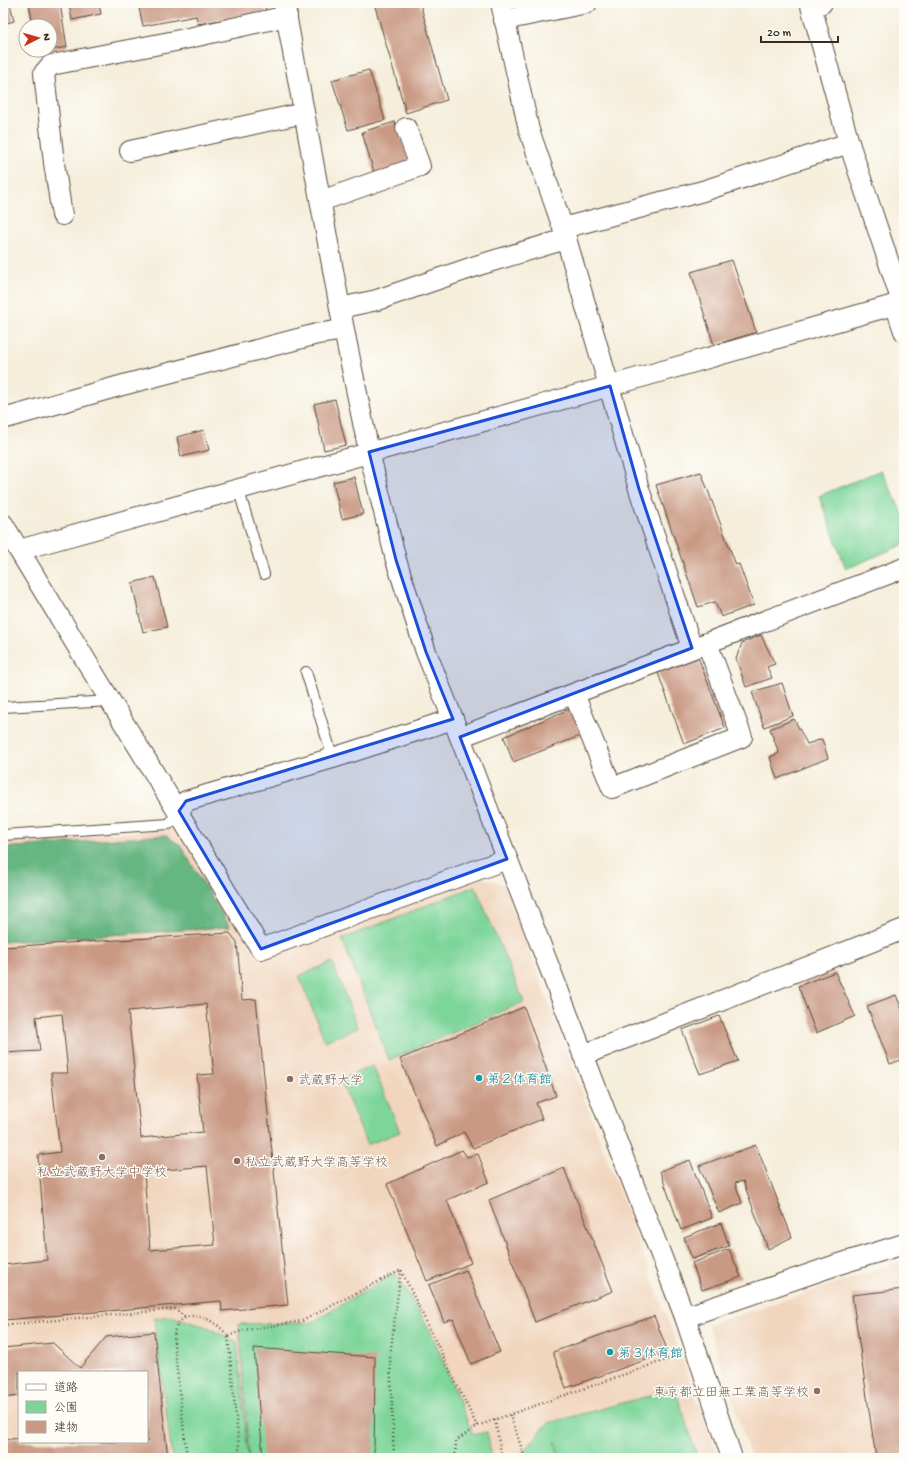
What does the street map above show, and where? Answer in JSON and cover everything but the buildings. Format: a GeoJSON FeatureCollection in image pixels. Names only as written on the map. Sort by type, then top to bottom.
{"type":"FeatureCollection","features":[{"type":"Feature","properties":{"kind":"street"},"geometry":{"type":"LineString","coordinates":[[574,694],[612,788],[742,737],[700,645],[639,489],[565,234],[529,130],[502,11],[587,3]]}},
{"type":"Feature","properties":{"kind":"street"},"geometry":{"type":"LineString","coordinates":[[822,3],[811,6],[849,142],[900,303],[904,331]]}},
{"type":"Feature","properties":{"kind":"street"},"geometry":{"type":"LineString","coordinates":[[62,215],[54,163],[44,73],[50,65],[175,41],[286,10],[344,330],[369,452],[396,560],[426,652],[685,1317],[732,1458]]}},
{"type":"Feature","properties":{"kind":"street"},"geometry":{"type":"LineString","coordinates":[[130,151],[304,113]]}},
{"type":"Feature","properties":{"kind":"street"},"geometry":{"type":"LineString","coordinates":[[321,201],[420,166],[406,128]]}},
{"type":"Feature","properties":{"kind":"street"},"geometry":{"type":"LineString","coordinates":[[340,308],[377,300],[565,234],[703,191],[849,142]]}},
{"type":"Feature","properties":{"kind":"street"},"geometry":{"type":"LineString","coordinates":[[19,550],[610,386],[900,303]]}},
{"type":"Feature","properties":{"kind":"street"},"geometry":{"type":"LineString","coordinates":[[3,419],[123,385],[318,334],[344,330]]}},
{"type":"Feature","properties":{"kind":"street"},"geometry":{"type":"LineString","coordinates":[[3,524],[262,949],[507,859]]}},
{"type":"Feature","properties":{"kind":"street"},"geometry":{"type":"LineString","coordinates":[[460,737],[904,568]]}},
{"type":"Feature","properties":{"kind":"street"},"geometry":{"type":"LineString","coordinates":[[179,811],[186,801],[333,758],[453,719]]}},
{"type":"Feature","properties":{"kind":"street"},"geometry":{"type":"LineString","coordinates":[[583,1055],[904,929]]}},
{"type":"Feature","properties":{"kind":"street"},"geometry":{"type":"LineString","coordinates":[[685,1317],[836,1265],[904,1244]]}},
{"type":"Feature","properties":{"kind":"lane"},"geometry":{"type":"LineString","coordinates":[[238,488],[264,574]]}},
{"type":"Feature","properties":{"kind":"lane"},"geometry":{"type":"LineString","coordinates":[[306,672],[333,758]]}},
{"type":"Feature","properties":{"kind":"lane"},"geometry":{"type":"LineString","coordinates":[[3,707],[111,701]]}},
{"type":"Feature","properties":{"kind":"lane"},"geometry":{"type":"LineString","coordinates":[[3,835],[169,824],[179,811]]}},
{"type":"Feature","properties":{"kind":"path"},"geometry":{"type":"LineString","coordinates":[[228,1336],[244,1330],[302,1321],[401,1270]]}},
{"type":"Feature","properties":{"kind":"path"},"geometry":{"type":"LineString","coordinates":[[401,1270],[477,1426]]}},
{"type":"Feature","properties":{"kind":"path"},"geometry":{"type":"LineString","coordinates":[[394,1458],[390,1356],[401,1270]]}},
{"type":"Feature","properties":{"kind":"path"},"geometry":{"type":"LineString","coordinates":[[3,1325],[175,1309],[185,1317]]}},
{"type":"Feature","properties":{"kind":"path"},"geometry":{"type":"LineString","coordinates":[[187,1458],[174,1343],[175,1330],[181,1320],[185,1317],[193,1316],[204,1318],[215,1323],[228,1336],[240,1458]]}},
{"type":"Feature","properties":{"kind":"path"},"geometry":{"type":"LineString","coordinates":[[456,1458],[456,1441],[477,1426],[678,1355]]}},
{"type":"Feature","properties":{"kind":"path"},"geometry":{"type":"LineString","coordinates":[[510,1415],[525,1458]]}},
{"type":"Feature","properties":{"kind":"path"},"geometry":{"type":"LineString","coordinates":[[495,1420],[502,1458]]}},
{"type":"Feature","properties":{"kind":"highlighted area"},"geometry":{"type":"Polygon","coordinates":[[[610,386],[639,489],[692,648],[460,737],[507,859],[261,949],[179,811],[186,801],[453,719],[426,652],[396,560],[369,452],[610,386]]]}},
{"type":"Feature","properties":{"kind":"shaded area","name":"武蔵野大学"},"geometry":{"type":"Polygon","coordinates":[[[170,829],[184,839],[258,957],[478,877],[504,884],[719,1458],[3,1458],[3,842],[170,829]]]}},
{"type":"Feature","properties":{"kind":"shaded area","name":"東京都立田無工業高等学校"},"geometry":{"type":"Polygon","coordinates":[[[904,1261],[904,1458],[751,1458],[708,1325],[904,1261]]]}},
{"type":"Feature","properties":{"kind":"green space"},"geometry":{"type":"Polygon","coordinates":[[[881,470],[904,516],[904,544],[846,569],[819,496],[881,470]]]}},
{"type":"Feature","properties":{"kind":"green space"},"geometry":{"type":"Polygon","coordinates":[[[165,835],[180,845],[230,927],[3,942],[3,848],[165,835]]]}},
{"type":"Feature","properties":{"kind":"green space"},"geometry":{"type":"Polygon","coordinates":[[[475,886],[524,1002],[389,1060],[342,939],[475,886]]]}},
{"type":"Feature","properties":{"kind":"green space"},"geometry":{"type":"Polygon","coordinates":[[[332,962],[358,1028],[325,1041],[299,976],[332,962]]]}},
{"type":"Feature","properties":{"kind":"green space"},"geometry":{"type":"Polygon","coordinates":[[[373,1066],[400,1132],[367,1145],[340,1079],[373,1066]]]}},
{"type":"Feature","properties":{"kind":"green space"},"geometry":{"type":"Polygon","coordinates":[[[395,1273],[431,1332],[473,1435],[487,1432],[492,1458],[249,1458],[239,1324],[311,1323],[395,1273]]]}},
{"type":"Feature","properties":{"kind":"green space"},"geometry":{"type":"Polygon","coordinates":[[[170,1316],[204,1326],[237,1342],[248,1458],[172,1458],[154,1319],[170,1316]]]}},
{"type":"Feature","properties":{"kind":"green space"},"geometry":{"type":"Polygon","coordinates":[[[675,1389],[698,1458],[561,1458],[554,1440],[560,1458],[517,1458],[548,1423],[675,1389]]]}},
{"type":"Feature","properties":{"kind":"place","name":"第２体育館"},"geometry":{"type":"Point","coordinates":[479,1078]}},
{"type":"Feature","properties":{"kind":"place","name":"武蔵野大学"},"geometry":{"type":"Point","coordinates":[290,1079]}},
{"type":"Feature","properties":{"kind":"place","name":"私立武蔵野大学中学校"},"geometry":{"type":"Point","coordinates":[102,1157]}},
{"type":"Feature","properties":{"kind":"place","name":"私立武蔵野大学高等学校"},"geometry":{"type":"Point","coordinates":[237,1161]}},
{"type":"Feature","properties":{"kind":"place","name":"第３体育館"},"geometry":{"type":"Point","coordinates":[610,1352]}},
{"type":"Feature","properties":{"kind":"place","name":"東京都立田無工業高等学校"},"geometry":{"type":"Point","coordinates":[817,1391]}}]}
